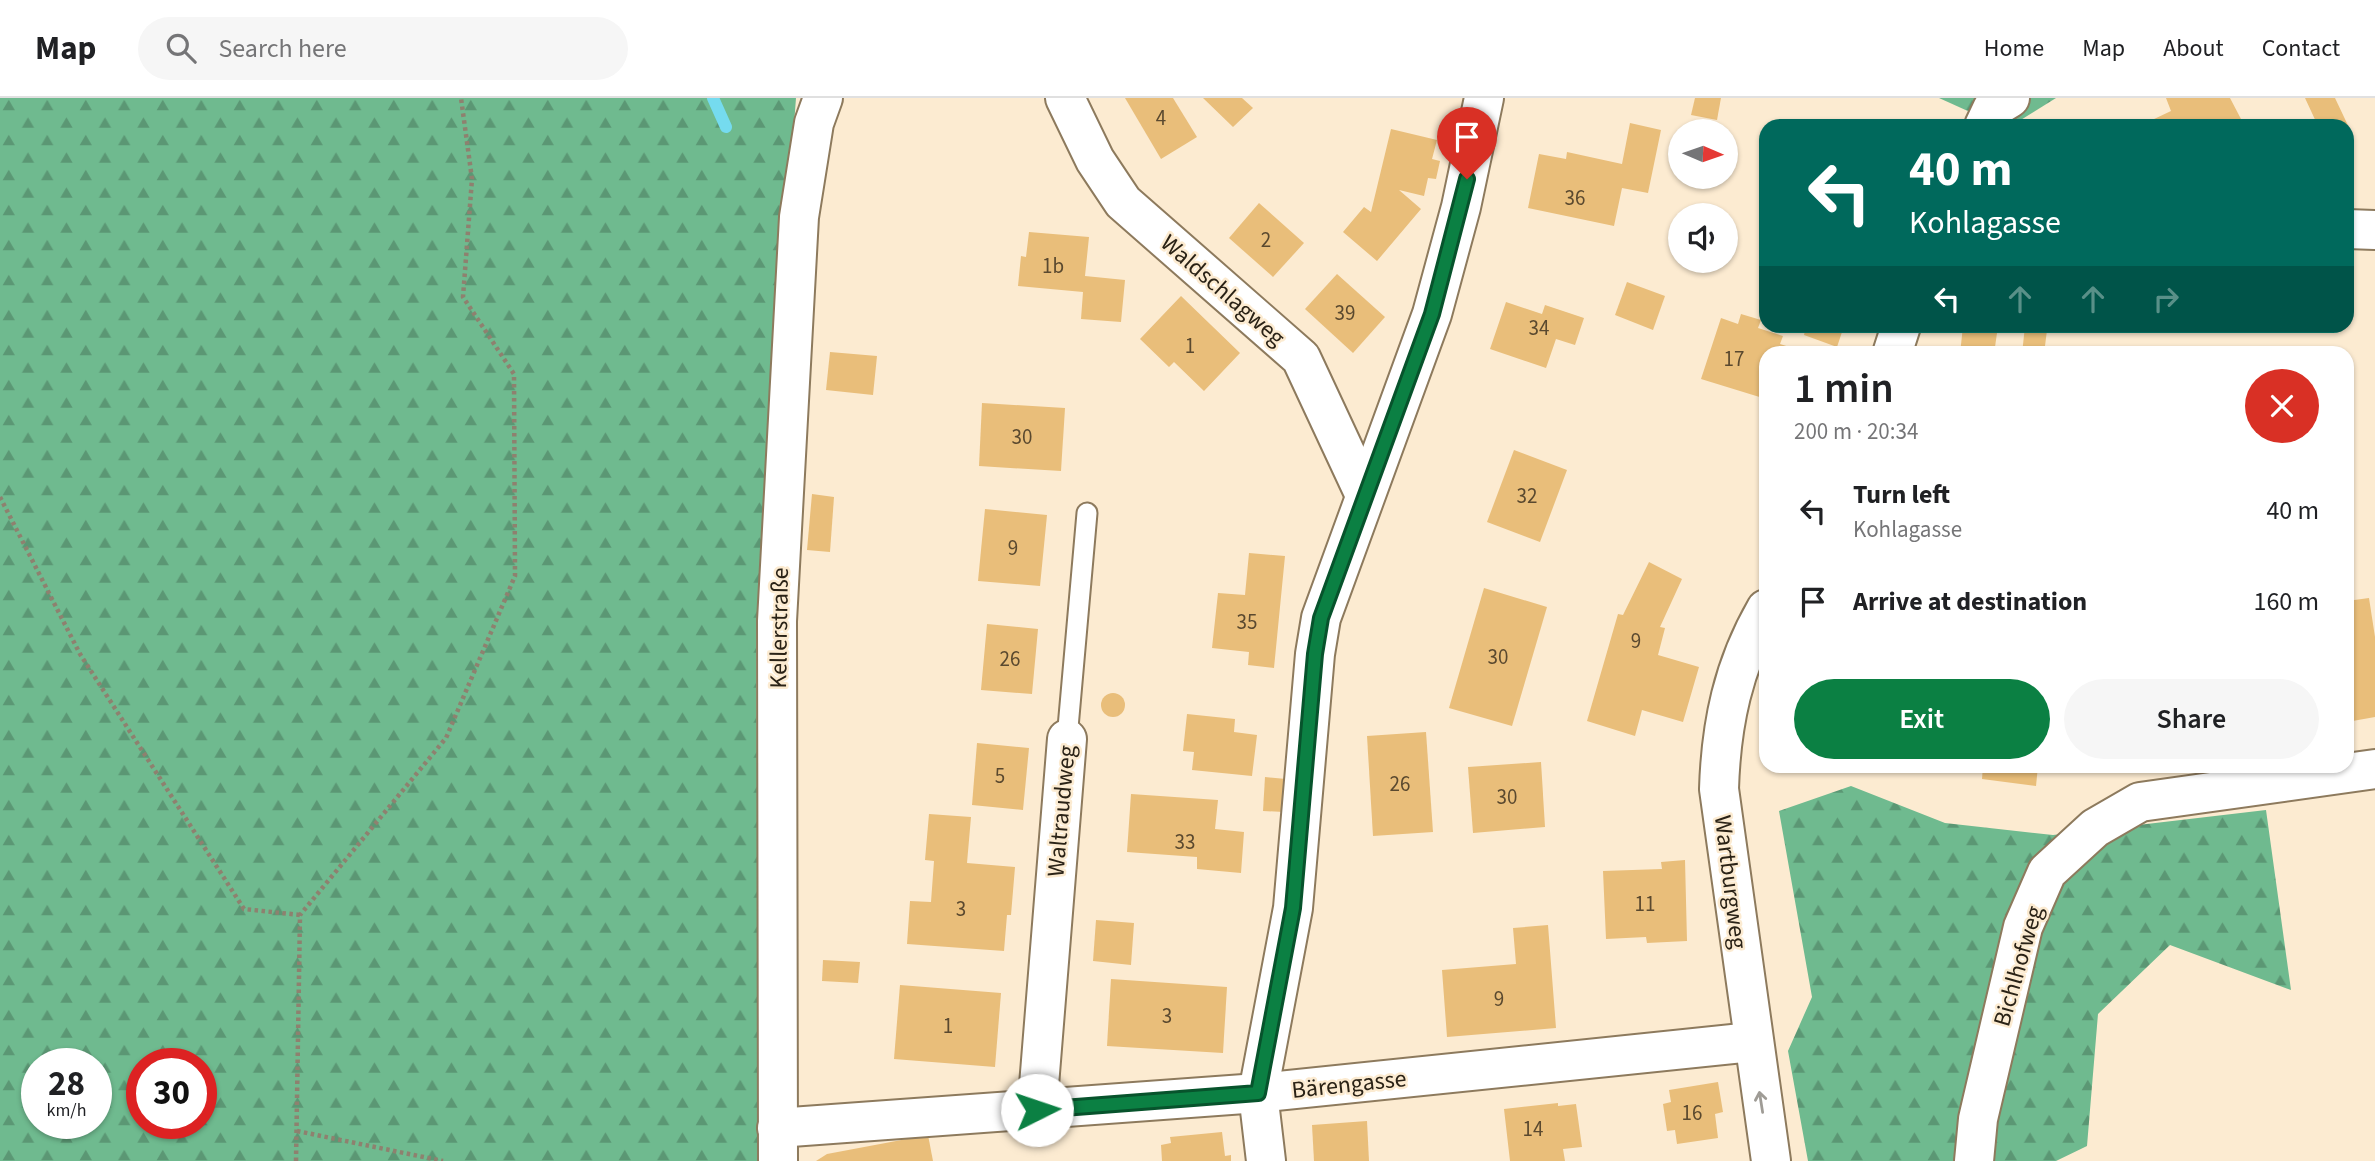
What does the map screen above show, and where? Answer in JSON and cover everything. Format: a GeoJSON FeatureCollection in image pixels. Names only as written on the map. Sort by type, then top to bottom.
{"type":"FeatureCollection","features":[{"type":"Feature","properties":{"kind":"street","name":"Kellerstraße"},"geometry":{"type":"LineString","coordinates":[[778,1144],[777,621],[799,217],[814,122],[823,98]]}},
{"type":"Feature","properties":{"kind":"street","name":"Waldschlagweg"},"geometry":{"type":"LineString","coordinates":[[1065,98],[1095,160],[1123,202],[1301,358],[1364,494]]}},
{"type":"Feature","properties":{"kind":"street"},"geometry":{"type":"LineString","coordinates":[[1266,1161],[1258,1093],[1293,908],[1315,654],[1321,618],[1364,494],[1432,314],[1461,206],[1484,98]]}},
{"type":"Feature","properties":{"kind":"street"},"geometry":{"type":"LineString","coordinates":[[1987,119],[1992,109],[2010,98]]}},
{"type":"Feature","properties":{"kind":"street"},"geometry":{"type":"LineString","coordinates":[[2354,229],[2375,230]]}},
{"type":"Feature","properties":{"kind":"street","name":"Wartburgweg"},"geometry":{"type":"LineString","coordinates":[[1759,621],[1745,645],[1720,741],[1719,789],[1752,1042],[1771,1161]]}},
{"type":"Feature","properties":{"kind":"street","name":"Waltraudweg"},"geometry":{"type":"LineString","coordinates":[[1037,1110],[1067,739]]}},
{"type":"Feature","properties":{"kind":"street","name":"Bichlhofweg"},"geometry":{"type":"LineString","coordinates":[[2354,772],[2375,769]]}},
{"type":"Feature","properties":{"kind":"street","name":"Bichlhofweg"},"geometry":{"type":"LineString","coordinates":[[1974,1161],[1979,1119],[2023,927],[2048,872],[2095,828],[2140,802],[2347,773]]}},
{"type":"Feature","properties":{"kind":"street","name":"Bärengasse"},"geometry":{"type":"LineString","coordinates":[[778,1144],[1037,1110],[1258,1093],[1752,1042]]}},
{"type":"Feature","properties":{"kind":"lane","name":"Waltraudweg"},"geometry":{"type":"LineString","coordinates":[[1067,739],[1087,513]]}},
{"type":"Feature","properties":{"kind":"path"},"geometry":{"type":"LineString","coordinates":[[296,1161],[300,915],[446,738],[515,576],[514,374],[463,297],[472,179],[461,98]]}},
{"type":"Feature","properties":{"kind":"path"},"geometry":{"type":"LineString","coordinates":[[0,497],[80,653],[244,908],[300,915]]}},
{"type":"Feature","properties":{"kind":"path"},"geometry":{"type":"LineString","coordinates":[[297,1131],[443,1161]]}},
{"type":"Feature","properties":{"kind":"green space"},"geometry":{"type":"Polygon","coordinates":[[[0,98],[796,98],[756,635],[760,1161],[0,1161],[0,98]]]}},
{"type":"Feature","properties":{"kind":"green space"},"geometry":{"type":"Polygon","coordinates":[[[1939,98],[2056,98],[2022,119],[1986,119],[1939,98]]]}},
{"type":"Feature","properties":{"kind":"green space"},"geometry":{"type":"Polygon","coordinates":[[[1851,786],[1945,823],[2053,835],[2266,810],[2291,990],[2170,945],[2098,1014],[2087,1146],[2056,1161],[1808,1161],[1788,1051],[1812,997],[1779,811],[1851,786]]]}},
{"type":"Feature","properties":{"kind":"building"},"geometry":{"type":"Polygon","coordinates":[[[1125,98],[1173,98],[1197,137],[1161,159],[1125,98]]]}},
{"type":"Feature","properties":{"kind":"building"},"geometry":{"type":"Polygon","coordinates":[[[1203,98],[1242,98],[1253,108],[1233,127],[1203,98]]]}},
{"type":"Feature","properties":{"kind":"building"},"geometry":{"type":"Polygon","coordinates":[[[1695,98],[1721,98],[1717,119],[1691,115],[1695,98]]]}},
{"type":"Feature","properties":{"kind":"building"},"geometry":{"type":"Polygon","coordinates":[[[2166,98],[2230,98],[2241,119],[2154,119],[2171,111],[2166,98]]]}},
{"type":"Feature","properties":{"kind":"building"},"geometry":{"type":"Polygon","coordinates":[[[2305,98],[2335,98],[2345,119],[2315,119],[2305,98]]]}},
{"type":"Feature","properties":{"kind":"building"},"geometry":{"type":"Polygon","coordinates":[[[1630,123],[1661,130],[1648,193],[1622,188],[1614,226],[1528,208],[1539,154],[1566,159],[1567,152],[1622,164],[1630,123]]]}},
{"type":"Feature","properties":{"kind":"building"},"geometry":{"type":"Polygon","coordinates":[[[1391,129],[1437,140],[1432,159],[1440,161],[1436,179],[1428,178],[1424,196],[1399,190],[1421,209],[1377,261],[1343,232],[1364,207],[1371,212],[1391,129]]]}},
{"type":"Feature","properties":{"kind":"building"},"geometry":{"type":"Polygon","coordinates":[[[1259,203],[1304,243],[1273,277],[1229,238],[1259,203]]]}},
{"type":"Feature","properties":{"kind":"building"},"geometry":{"type":"Polygon","coordinates":[[[1029,232],[1089,237],[1085,276],[1125,280],[1121,322],[1081,319],[1083,292],[1018,286],[1021,256],[1026,257],[1029,232]]]}},
{"type":"Feature","properties":{"kind":"building"},"geometry":{"type":"Polygon","coordinates":[[[1337,274],[1385,317],[1353,353],[1305,309],[1337,274]]]}},
{"type":"Feature","properties":{"kind":"building"},"geometry":{"type":"Polygon","coordinates":[[[1627,282],[1665,296],[1653,330],[1615,315],[1627,282]]]}},
{"type":"Feature","properties":{"kind":"building"},"geometry":{"type":"Polygon","coordinates":[[[1181,296],[1240,353],[1204,391],[1174,362],[1169,367],[1140,339],[1181,296]]]}},
{"type":"Feature","properties":{"kind":"building"},"geometry":{"type":"Polygon","coordinates":[[[1506,302],[1542,314],[1545,305],[1584,318],[1575,345],[1556,339],[1546,368],[1490,349],[1506,302]]]}},
{"type":"Feature","properties":{"kind":"building"},"geometry":{"type":"Polygon","coordinates":[[[1741,314],[1759,319],[1759,333],[1783,336],[1780,344],[1786,346],[1759,346],[1759,397],[1701,379],[1721,318],[1738,324],[1741,314]]]}},
{"type":"Feature","properties":{"kind":"building"},"geometry":{"type":"Polygon","coordinates":[[[1804,333],[1842,333],[1837,346],[1804,333]]]}},
{"type":"Feature","properties":{"kind":"building"},"geometry":{"type":"Polygon","coordinates":[[[1962,333],[1997,333],[1995,346],[1961,346],[1962,333]]]}},
{"type":"Feature","properties":{"kind":"building"},"geometry":{"type":"Polygon","coordinates":[[[2024,333],[2047,333],[2045,346],[2023,346],[2024,333]]]}},
{"type":"Feature","properties":{"kind":"building"},"geometry":{"type":"Polygon","coordinates":[[[830,352],[877,356],[873,395],[826,390],[830,352]]]}},
{"type":"Feature","properties":{"kind":"building"},"geometry":{"type":"Polygon","coordinates":[[[982,403],[1065,408],[1061,471],[979,466],[982,403]]]}},
{"type":"Feature","properties":{"kind":"building"},"geometry":{"type":"Polygon","coordinates":[[[1514,450],[1567,470],[1540,542],[1487,522],[1514,450]]]}},
{"type":"Feature","properties":{"kind":"building"},"geometry":{"type":"Polygon","coordinates":[[[812,494],[834,497],[830,552],[807,550],[812,494]]]}},
{"type":"Feature","properties":{"kind":"building"},"geometry":{"type":"Polygon","coordinates":[[[985,509],[1047,515],[1040,586],[978,581],[985,509]]]}},
{"type":"Feature","properties":{"kind":"building"},"geometry":{"type":"Polygon","coordinates":[[[1249,553],[1285,556],[1274,668],[1248,665],[1249,652],[1212,648],[1218,593],[1245,595],[1249,553]]]}},
{"type":"Feature","properties":{"kind":"building"},"geometry":{"type":"Polygon","coordinates":[[[1649,562],[1682,579],[1660,627],[1665,628],[1658,655],[1699,667],[1683,722],[1642,710],[1635,736],[1587,721],[1618,614],[1623,615],[1649,562]]]}},
{"type":"Feature","properties":{"kind":"building"},"geometry":{"type":"Polygon","coordinates":[[[1484,588],[1547,607],[1512,726],[1449,708],[1484,588]]]}},
{"type":"Feature","properties":{"kind":"building"},"geometry":{"type":"Polygon","coordinates":[[[2369,598],[2375,637],[2375,717],[2354,721],[2354,600],[2369,598]]]}},
{"type":"Feature","properties":{"kind":"building"},"geometry":{"type":"Polygon","coordinates":[[[987,624],[1038,629],[1032,694],[981,690],[987,624]]]}},
{"type":"Feature","properties":{"kind":"building"},"geometry":{"type":"Polygon","coordinates":[[[1113,693],[1121,697],[1125,705],[1121,713],[1113,717],[1105,713],[1101,705],[1105,697],[1113,693]]]}},
{"type":"Feature","properties":{"kind":"building"},"geometry":{"type":"Polygon","coordinates":[[[1187,714],[1235,719],[1234,732],[1257,735],[1252,776],[1192,770],[1194,752],[1183,751],[1187,714]]]}},
{"type":"Feature","properties":{"kind":"building"},"geometry":{"type":"Polygon","coordinates":[[[1426,732],[1433,832],[1373,836],[1367,736],[1426,732]]]}},
{"type":"Feature","properties":{"kind":"building"},"geometry":{"type":"Polygon","coordinates":[[[977,743],[1029,748],[1023,810],[972,805],[977,743]]]}},
{"type":"Feature","properties":{"kind":"building"},"geometry":{"type":"Polygon","coordinates":[[[1541,762],[1545,827],[1473,833],[1468,767],[1541,762]]]}},
{"type":"Feature","properties":{"kind":"building"},"geometry":{"type":"Polygon","coordinates":[[[1982,773],[2037,773],[2036,786],[1982,779],[1982,773]]]}},
{"type":"Feature","properties":{"kind":"building"},"geometry":{"type":"Polygon","coordinates":[[[1265,777],[1286,779],[1284,812],[1263,811],[1265,777]]]}},
{"type":"Feature","properties":{"kind":"building"},"geometry":{"type":"Polygon","coordinates":[[[1131,794],[1218,800],[1215,829],[1244,832],[1241,873],[1197,869],[1197,857],[1127,852],[1131,794]]]}},
{"type":"Feature","properties":{"kind":"building"},"geometry":{"type":"Polygon","coordinates":[[[929,814],[971,817],[967,863],[1015,867],[1011,915],[1007,915],[1004,951],[907,944],[910,901],[931,902],[934,861],[925,860],[929,814]]]}},
{"type":"Feature","properties":{"kind":"building"},"geometry":{"type":"Polygon","coordinates":[[[1685,860],[1687,941],[1647,943],[1646,937],[1606,939],[1603,871],[1662,869],[1661,862],[1685,860]]]}},
{"type":"Feature","properties":{"kind":"building"},"geometry":{"type":"Polygon","coordinates":[[[1096,920],[1134,923],[1131,965],[1093,961],[1096,920]]]}},
{"type":"Feature","properties":{"kind":"building"},"geometry":{"type":"Polygon","coordinates":[[[1548,925],[1556,1028],[1447,1037],[1442,970],[1516,964],[1513,928],[1548,925]]]}},
{"type":"Feature","properties":{"kind":"building"},"geometry":{"type":"Polygon","coordinates":[[[823,960],[860,962],[858,983],[822,981],[823,960]]]}},
{"type":"Feature","properties":{"kind":"building"},"geometry":{"type":"Polygon","coordinates":[[[1111,979],[1227,987],[1223,1053],[1107,1046],[1111,979]]]}},
{"type":"Feature","properties":{"kind":"building"},"geometry":{"type":"Polygon","coordinates":[[[900,985],[1001,993],[995,1067],[894,1059],[900,985]]]}},
{"type":"Feature","properties":{"kind":"building"},"geometry":{"type":"Polygon","coordinates":[[[1718,1082],[1723,1112],[1715,1114],[1718,1138],[1677,1144],[1675,1130],[1667,1131],[1663,1104],[1671,1102],[1669,1090],[1718,1082]]]}},
{"type":"Feature","properties":{"kind":"building"},"geometry":{"type":"Polygon","coordinates":[[[1558,1103],[1558,1106],[1576,1104],[1582,1147],[1563,1149],[1565,1161],[1510,1161],[1504,1109],[1558,1103]]]}},
{"type":"Feature","properties":{"kind":"building"},"geometry":{"type":"Polygon","coordinates":[[[1367,1121],[1369,1161],[1314,1161],[1312,1125],[1367,1121]]]}},
{"type":"Feature","properties":{"kind":"building"},"geometry":{"type":"Polygon","coordinates":[[[1222,1132],[1225,1156],[1231,1155],[1231,1161],[1162,1161],[1161,1145],[1171,1143],[1170,1137],[1222,1132]]]}},
{"type":"Feature","properties":{"kind":"building"},"geometry":{"type":"Polygon","coordinates":[[[928,1135],[933,1161],[816,1161],[827,1154],[928,1135]]]}},
{"type":"Feature","properties":{"kind":"waterway"},"geometry":{"type":"LineString","coordinates":[[713,98],[726,127]]}},
{"type":"Feature","properties":{"kind":"route"},"geometry":{"type":"LineString","coordinates":[[1037,1110],[1258,1093],[1293,908],[1315,654],[1321,618],[1364,494],[1432,314],[1467,179]]}}]}
